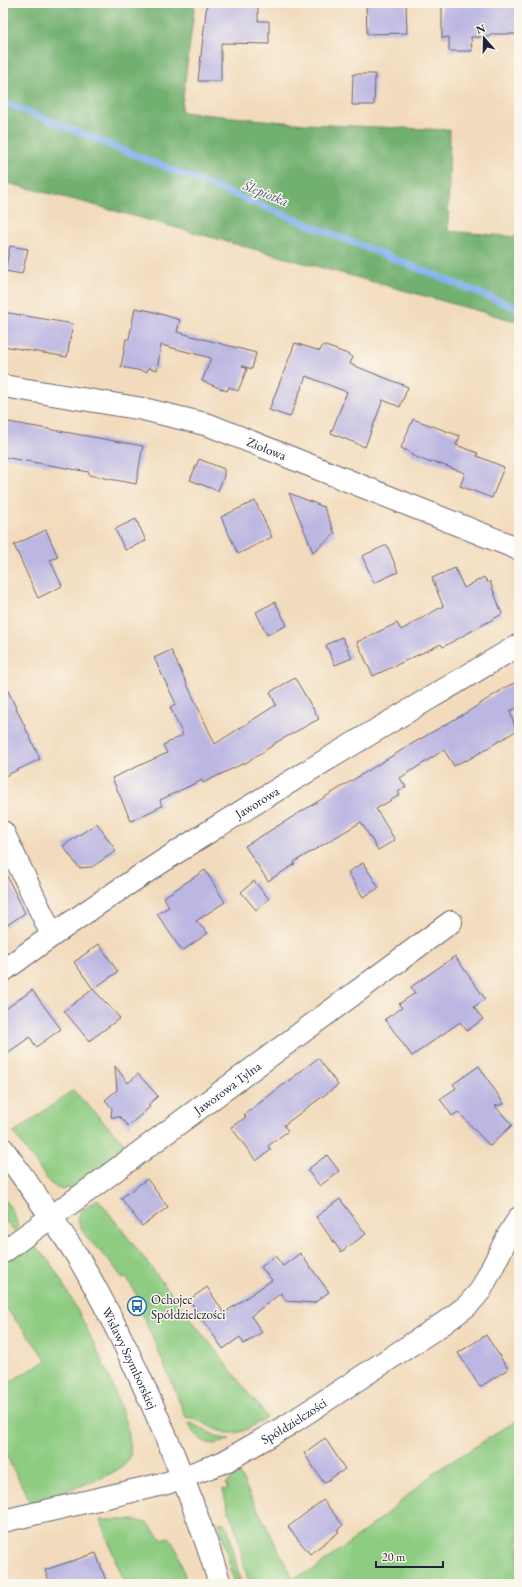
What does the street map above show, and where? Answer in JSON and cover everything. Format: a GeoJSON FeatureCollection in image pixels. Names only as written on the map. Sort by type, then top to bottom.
{"type":"FeatureCollection","features":[{"type":"Feature","properties":{"kind":"street","name":"Ziołowa"},"geometry":{"type":"LineString","coordinates":[[3,386],[143,409],[209,424],[519,549]]}},
{"type":"Feature","properties":{"kind":"street","name":"Jaworowa"},"geometry":{"type":"LineString","coordinates":[[3,971],[52,935],[173,853],[386,723],[519,645]]}},
{"type":"Feature","properties":{"kind":"street"},"geometry":{"type":"LineString","coordinates":[[3,832],[52,935]]}},
{"type":"Feature","properties":{"kind":"street","name":"Jaworowa Tylna"},"geometry":{"type":"LineString","coordinates":[[3,1252],[451,922]]}},
{"type":"Feature","properties":{"kind":"street","name":"Wisławy Szymborskiej"},"geometry":{"type":"LineString","coordinates":[[3,1149],[82,1265],[111,1317],[184,1477],[207,1541],[220,1584]]}},
{"type":"Feature","properties":{"kind":"street","name":"Spółdzielczości"},"geometry":{"type":"LineString","coordinates":[[3,1521],[167,1483],[224,1462],[262,1440],[444,1324],[468,1305],[481,1290],[509,1234],[519,1218]]}},
{"type":"Feature","properties":{"kind":"green space"},"geometry":{"type":"Polygon","coordinates":[[[3,3],[195,3],[181,112],[305,124],[450,130],[448,231],[519,237],[519,322],[79,201],[3,182],[3,3]]]}},
{"type":"Feature","properties":{"kind":"green space"},"geometry":{"type":"Polygon","coordinates":[[[73,1090],[128,1147],[70,1190],[68,1188],[61,1190],[59,1186],[57,1188],[58,1189],[50,1183],[14,1133],[73,1090]]]}},
{"type":"Feature","properties":{"kind":"green space"},"geometry":{"type":"Polygon","coordinates":[[[3,1197],[12,1210],[19,1227],[14,1231],[3,1218],[3,1197]]]}},
{"type":"Feature","properties":{"kind":"green space"},"geometry":{"type":"Polygon","coordinates":[[[98,1199],[267,1417],[245,1430],[233,1433],[218,1430],[195,1419],[186,1417],[153,1338],[138,1307],[142,1305],[127,1277],[123,1279],[107,1258],[88,1239],[80,1226],[78,1221],[80,1212],[98,1199]]]}},
{"type":"Feature","properties":{"kind":"green space"},"geometry":{"type":"Polygon","coordinates":[[[29,1242],[43,1254],[69,1294],[100,1356],[114,1389],[130,1443],[129,1459],[118,1469],[100,1479],[64,1491],[66,1497],[31,1504],[3,1449],[3,1386],[47,1360],[3,1304],[3,1262],[29,1242]]]}},
{"type":"Feature","properties":{"kind":"green space"},"geometry":{"type":"Polygon","coordinates":[[[519,1419],[519,1584],[249,1584],[236,1530],[223,1489],[226,1490],[228,1487],[225,1485],[239,1473],[293,1578],[315,1569],[379,1520],[435,1472],[519,1419]]]}},
{"type":"Feature","properties":{"kind":"green space"},"geometry":{"type":"Polygon","coordinates":[[[188,1423],[193,1424],[220,1438],[230,1439],[216,1444],[210,1444],[200,1439],[188,1423]]]}},
{"type":"Feature","properties":{"kind":"green space"},"geometry":{"type":"Polygon","coordinates":[[[100,1520],[134,1520],[147,1523],[162,1539],[169,1537],[178,1552],[187,1584],[125,1584],[100,1520]]]}},
{"type":"Feature","properties":{"kind":"green space"},"geometry":{"type":"Polygon","coordinates":[[[219,1522],[224,1523],[228,1528],[241,1584],[235,1584],[219,1522]]]}},
{"type":"Feature","properties":{"kind":"building"},"geometry":{"type":"Polygon","coordinates":[[[207,3],[258,3],[258,21],[269,21],[269,44],[221,43],[221,81],[198,81],[207,3]]]}},
{"type":"Feature","properties":{"kind":"building"},"geometry":{"type":"Polygon","coordinates":[[[366,3],[406,3],[407,33],[367,34],[366,3]]]}},
{"type":"Feature","properties":{"kind":"building"},"geometry":{"type":"Polygon","coordinates":[[[442,3],[519,3],[519,34],[490,34],[490,37],[471,37],[472,51],[449,51],[449,37],[442,38],[442,3]]]}},
{"type":"Feature","properties":{"kind":"building"},"geometry":{"type":"Polygon","coordinates":[[[353,74],[375,74],[374,105],[352,105],[353,74]]]}},
{"type":"Feature","properties":{"kind":"building"},"geometry":{"type":"Polygon","coordinates":[[[10,246],[28,249],[22,274],[5,271],[10,246]]]}},
{"type":"Feature","properties":{"kind":"building"},"geometry":{"type":"Polygon","coordinates":[[[135,308],[151,311],[180,320],[177,332],[256,353],[252,369],[242,366],[247,369],[238,391],[229,387],[227,391],[202,381],[211,358],[161,345],[157,370],[148,368],[147,372],[121,367],[126,339],[129,339],[135,308]]]}},
{"type":"Feature","properties":{"kind":"building"},"geometry":{"type":"Polygon","coordinates":[[[3,312],[73,324],[67,357],[3,346],[3,312]]]}},
{"type":"Feature","properties":{"kind":"building"},"geometry":{"type":"Polygon","coordinates":[[[295,343],[320,351],[323,345],[345,353],[353,357],[350,364],[408,387],[400,407],[383,400],[365,447],[331,433],[347,392],[306,376],[290,417],[269,410],[295,343]]]}},
{"type":"Feature","properties":{"kind":"building"},"geometry":{"type":"Polygon","coordinates":[[[413,419],[460,436],[456,445],[478,453],[477,456],[504,467],[492,498],[460,486],[465,473],[432,461],[431,463],[411,455],[412,453],[401,448],[413,419]]]}},
{"type":"Feature","properties":{"kind":"building"},"geometry":{"type":"Polygon","coordinates":[[[3,421],[143,446],[136,484],[89,475],[89,472],[3,457],[3,421]]]}},
{"type":"Feature","properties":{"kind":"building"},"geometry":{"type":"Polygon","coordinates":[[[199,459],[224,469],[224,476],[218,491],[190,480],[199,459]]]}},
{"type":"Feature","properties":{"kind":"building"},"geometry":{"type":"Polygon","coordinates":[[[289,493],[324,507],[335,534],[313,552],[289,493]]]}},
{"type":"Feature","properties":{"kind":"building"},"geometry":{"type":"Polygon","coordinates":[[[255,501],[272,537],[238,554],[221,517],[255,501]]]}},
{"type":"Feature","properties":{"kind":"building"},"geometry":{"type":"Polygon","coordinates":[[[136,519],[146,541],[125,550],[115,529],[136,519]]]}},
{"type":"Feature","properties":{"kind":"building"},"geometry":{"type":"Polygon","coordinates":[[[46,530],[58,557],[50,560],[62,586],[38,598],[14,545],[46,530]]]}},
{"type":"Feature","properties":{"kind":"building"},"geometry":{"type":"Polygon","coordinates":[[[387,545],[398,572],[374,583],[362,556],[387,545]]]}},
{"type":"Feature","properties":{"kind":"building"},"geometry":{"type":"Polygon","coordinates":[[[455,568],[464,588],[484,577],[488,583],[490,581],[502,614],[443,647],[441,644],[373,676],[357,642],[397,623],[401,630],[443,606],[432,578],[455,568]]]}},
{"type":"Feature","properties":{"kind":"building"},"geometry":{"type":"Polygon","coordinates":[[[275,602],[287,625],[267,635],[256,612],[275,602]]]}},
{"type":"Feature","properties":{"kind":"building"},"geometry":{"type":"Polygon","coordinates":[[[342,637],[352,658],[335,665],[326,645],[342,637]]]}},
{"type":"Feature","properties":{"kind":"building"},"geometry":{"type":"Polygon","coordinates":[[[171,650],[215,744],[276,705],[270,692],[295,678],[319,719],[275,743],[244,764],[203,783],[202,780],[160,800],[162,806],[131,821],[112,778],[167,753],[163,745],[183,735],[170,707],[176,704],[154,658],[171,650]]]}},
{"type":"Feature","properties":{"kind":"building"},"geometry":{"type":"Polygon","coordinates":[[[3,680],[40,759],[3,777],[3,680]]]}},
{"type":"Feature","properties":{"kind":"building"},"geometry":{"type":"Polygon","coordinates":[[[519,681],[519,707],[510,711],[516,731],[466,761],[465,760],[454,766],[444,750],[400,778],[406,787],[398,792],[400,795],[376,809],[395,840],[378,850],[361,822],[294,862],[295,864],[268,881],[245,846],[415,742],[469,711],[506,687],[519,681]]]}},
{"type":"Feature","properties":{"kind":"building"},"geometry":{"type":"Polygon","coordinates":[[[97,823],[116,851],[92,867],[79,868],[63,846],[97,823]]]}},
{"type":"Feature","properties":{"kind":"building"},"geometry":{"type":"Polygon","coordinates":[[[363,863],[379,888],[363,897],[348,872],[363,863]]]}},
{"type":"Feature","properties":{"kind":"building"},"geometry":{"type":"Polygon","coordinates":[[[3,868],[25,913],[3,928],[3,868]]]}},
{"type":"Feature","properties":{"kind":"building"},"geometry":{"type":"Polygon","coordinates":[[[205,870],[225,902],[196,921],[208,933],[182,951],[157,914],[169,907],[164,897],[205,870]]]}},
{"type":"Feature","properties":{"kind":"building"},"geometry":{"type":"Polygon","coordinates":[[[254,881],[269,899],[256,910],[241,892],[254,881]]]}},
{"type":"Feature","properties":{"kind":"building"},"geometry":{"type":"Polygon","coordinates":[[[99,944],[118,972],[93,989],[74,962],[99,944]]]}},
{"type":"Feature","properties":{"kind":"building"},"geometry":{"type":"Polygon","coordinates":[[[455,956],[485,999],[474,1007],[483,1019],[467,1031],[460,1022],[412,1056],[385,1019],[402,1008],[399,1004],[415,993],[411,987],[455,956]]]}},
{"type":"Feature","properties":{"kind":"building"},"geometry":{"type":"Polygon","coordinates":[[[93,989],[120,1018],[89,1041],[64,1011],[93,989]]]}},
{"type":"Feature","properties":{"kind":"building"},"geometry":{"type":"Polygon","coordinates":[[[32,990],[61,1029],[36,1047],[30,1037],[3,1056],[3,1011],[32,990]]]}},
{"type":"Feature","properties":{"kind":"building"},"geometry":{"type":"Polygon","coordinates":[[[318,1058],[338,1085],[284,1125],[288,1131],[268,1146],[271,1150],[256,1161],[231,1127],[246,1117],[244,1115],[318,1058]]]}},
{"type":"Feature","properties":{"kind":"building"},"geometry":{"type":"Polygon","coordinates":[[[115,1066],[128,1083],[138,1074],[158,1096],[148,1105],[150,1107],[128,1126],[120,1117],[111,1117],[112,1108],[105,1100],[117,1090],[115,1066]]]}},
{"type":"Feature","properties":{"kind":"building"},"geometry":{"type":"Polygon","coordinates":[[[479,1066],[504,1104],[495,1106],[512,1125],[490,1146],[458,1112],[452,1116],[440,1099],[456,1088],[453,1084],[479,1066]]]}},
{"type":"Feature","properties":{"kind":"building"},"geometry":{"type":"Polygon","coordinates":[[[327,1155],[339,1171],[320,1186],[307,1170],[327,1155]]]}},
{"type":"Feature","properties":{"kind":"building"},"geometry":{"type":"Polygon","coordinates":[[[147,1179],[168,1207],[142,1226],[121,1198],[147,1179]]]}},
{"type":"Feature","properties":{"kind":"building"},"geometry":{"type":"Polygon","coordinates":[[[340,1199],[366,1234],[341,1252],[316,1217],[340,1199]]]}},
{"type":"Feature","properties":{"kind":"building"},"geometry":{"type":"Polygon","coordinates":[[[300,1253],[329,1292],[314,1303],[286,1301],[281,1293],[251,1316],[262,1332],[244,1344],[240,1337],[223,1349],[189,1300],[207,1287],[224,1313],[272,1280],[261,1267],[275,1256],[283,1266],[300,1253]]]}},
{"type":"Feature","properties":{"kind":"building"},"geometry":{"type":"Polygon","coordinates":[[[486,1335],[508,1369],[480,1387],[458,1353],[486,1335]]]}},
{"type":"Feature","properties":{"kind":"building"},"geometry":{"type":"Polygon","coordinates":[[[325,1438],[345,1469],[324,1483],[304,1453],[325,1438]]]}},
{"type":"Feature","properties":{"kind":"building"},"geometry":{"type":"Polygon","coordinates":[[[323,1500],[343,1525],[337,1530],[339,1532],[310,1554],[288,1527],[323,1500]]]}},
{"type":"Feature","properties":{"kind":"building"},"geometry":{"type":"Polygon","coordinates":[[[96,1553],[107,1584],[50,1584],[45,1570],[96,1553]]]}},
{"type":"Feature","properties":{"kind":"waterway","name":"Ślepiotka"},"geometry":{"type":"LineString","coordinates":[[3,102],[519,309]]}},
{"type":"Feature","properties":{"kind":"place","name":"Ochojec Spółdzielczości"},"geometry":{"type":"Point","coordinates":[137,1306]}}]}
